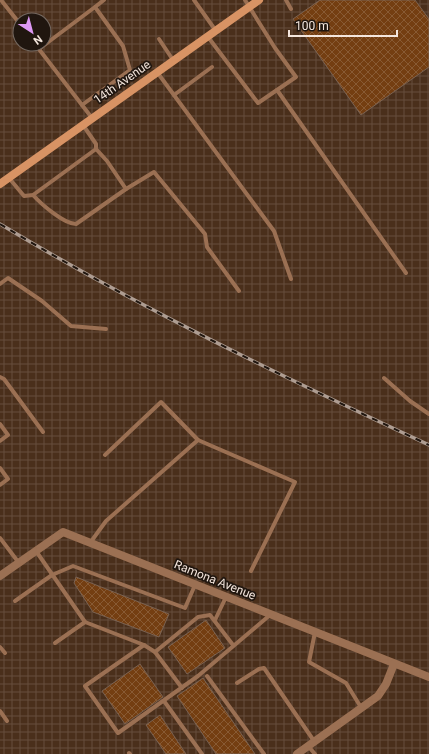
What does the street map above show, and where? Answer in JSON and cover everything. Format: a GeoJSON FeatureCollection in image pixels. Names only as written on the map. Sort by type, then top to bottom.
{"type":"FeatureCollection","features":[{"type":"Feature","properties":{"kind":"main road","name":"14th Avenue"},"geometry":{"type":"LineString","coordinates":[[0,184],[216,31],[247,3],[259,0]]}},
{"type":"Feature","properties":{"kind":"street","name":"Ramona Avenue"},"geometry":{"type":"LineString","coordinates":[[0,576],[63,532],[429,677]]}},
{"type":"Feature","properties":{"kind":"street"},"geometry":{"type":"LineString","coordinates":[[297,754],[362,709],[378,696],[382,691],[394,664]]}},
{"type":"Feature","properties":{"kind":"lane"},"geometry":{"type":"LineString","coordinates":[[1,0],[12,14]]}},
{"type":"Feature","properties":{"kind":"lane"},"geometry":{"type":"LineString","coordinates":[[52,39],[104,0]]}},
{"type":"Feature","properties":{"kind":"lane"},"geometry":{"type":"LineString","coordinates":[[194,0],[216,31]]}},
{"type":"Feature","properties":{"kind":"lane"},"geometry":{"type":"LineString","coordinates":[[286,0],[291,10]]}},
{"type":"Feature","properties":{"kind":"lane"},"geometry":{"type":"LineString","coordinates":[[208,36],[258,103],[296,77],[275,48],[247,3]]}},
{"type":"Feature","properties":{"kind":"lane"},"geometry":{"type":"LineString","coordinates":[[82,105],[130,70],[123,46],[95,7]]}},
{"type":"Feature","properties":{"kind":"lane"},"geometry":{"type":"LineString","coordinates":[[159,39],[173,61]]}},
{"type":"Feature","properties":{"kind":"lane"},"geometry":{"type":"LineString","coordinates":[[41,52],[92,119]]}},
{"type":"Feature","properties":{"kind":"lane"},"geometry":{"type":"LineString","coordinates":[[174,95],[212,67]]}},
{"type":"Feature","properties":{"kind":"lane"},"geometry":{"type":"LineString","coordinates":[[157,72],[274,231],[291,279]]}},
{"type":"Feature","properties":{"kind":"lane"},"geometry":{"type":"LineString","coordinates":[[277,90],[406,273]]}},
{"type":"Feature","properties":{"kind":"lane"},"geometry":{"type":"LineString","coordinates":[[83,125],[96,144],[96,149],[126,189]]}},
{"type":"Feature","properties":{"kind":"lane"},"geometry":{"type":"LineString","coordinates":[[9,178],[24,196],[33,195],[96,149]]}},
{"type":"Feature","properties":{"kind":"lane"},"geometry":{"type":"LineString","coordinates":[[33,195],[67,222],[76,224],[126,189],[154,172],[205,234],[207,247],[239,291]]}},
{"type":"Feature","properties":{"kind":"lane"},"geometry":{"type":"LineString","coordinates":[[0,284],[8,278],[42,301],[71,326],[106,329]]}},
{"type":"Feature","properties":{"kind":"lane"},"geometry":{"type":"LineString","coordinates":[[0,377],[4,379],[43,432]]}},
{"type":"Feature","properties":{"kind":"lane"},"geometry":{"type":"LineString","coordinates":[[384,378],[410,401],[429,414]]}},
{"type":"Feature","properties":{"kind":"lane"},"geometry":{"type":"LineString","coordinates":[[105,455],[161,402],[198,440],[295,482],[251,571]]}},
{"type":"Feature","properties":{"kind":"lane"},"geometry":{"type":"LineString","coordinates":[[0,424],[8,435],[0,441]]}},
{"type":"Feature","properties":{"kind":"lane"},"geometry":{"type":"LineString","coordinates":[[90,543],[106,521],[198,440]]}},
{"type":"Feature","properties":{"kind":"lane"},"geometry":{"type":"LineString","coordinates":[[0,468],[8,479],[0,485]]}},
{"type":"Feature","properties":{"kind":"lane"},"geometry":{"type":"LineString","coordinates":[[0,538],[19,563]]}},
{"type":"Feature","properties":{"kind":"lane"},"geometry":{"type":"LineString","coordinates":[[36,551],[85,622],[144,645],[155,652],[182,688]]}},
{"type":"Feature","properties":{"kind":"lane"},"geometry":{"type":"LineString","coordinates":[[15,601],[52,575],[73,566],[185,608],[195,585]]}},
{"type":"Feature","properties":{"kind":"lane"},"geometry":{"type":"LineString","coordinates":[[214,620],[226,597]]}},
{"type":"Feature","properties":{"kind":"lane"},"geometry":{"type":"LineString","coordinates":[[155,652],[198,617],[210,615],[233,646]]}},
{"type":"Feature","properties":{"kind":"lane"},"geometry":{"type":"LineString","coordinates":[[144,645],[85,686],[118,733],[182,688],[228,652],[233,646],[271,615]]}},
{"type":"Feature","properties":{"kind":"lane"},"geometry":{"type":"LineString","coordinates":[[55,643],[85,622]]}},
{"type":"Feature","properties":{"kind":"lane"},"geometry":{"type":"LineString","coordinates":[[315,632],[309,662],[346,683],[362,709]]}},
{"type":"Feature","properties":{"kind":"lane"},"geometry":{"type":"LineString","coordinates":[[0,647],[5,653]]}},
{"type":"Feature","properties":{"kind":"lane"},"geometry":{"type":"LineString","coordinates":[[237,684],[259,669],[264,668],[312,744],[315,754]]}},
{"type":"Feature","properties":{"kind":"lane"},"geometry":{"type":"LineString","coordinates":[[207,676],[264,754]]}},
{"type":"Feature","properties":{"kind":"lane"},"geometry":{"type":"LineString","coordinates":[[164,701],[202,754]]}},
{"type":"Feature","properties":{"kind":"lane"},"geometry":{"type":"LineString","coordinates":[[0,711],[7,721]]}},
{"type":"Feature","properties":{"kind":"shaded area"},"geometry":{"type":"Polygon","coordinates":[[[0,0],[429,0],[429,754],[0,754],[0,0]]]}},
{"type":"Feature","properties":{"kind":"building"},"geometry":{"type":"Polygon","coordinates":[[[320,0],[415,0],[429,19],[429,67],[361,115],[293,19],[320,0]]]}},
{"type":"Feature","properties":{"kind":"building"},"geometry":{"type":"Polygon","coordinates":[[[76,577],[169,614],[159,637],[93,612],[74,583],[76,577]]]}},
{"type":"Feature","properties":{"kind":"building"},"geometry":{"type":"Polygon","coordinates":[[[206,620],[225,648],[187,674],[168,647],[206,620]]]}},
{"type":"Feature","properties":{"kind":"building"},"geometry":{"type":"Polygon","coordinates":[[[140,664],[163,697],[125,724],[102,691],[140,664]]]}},
{"type":"Feature","properties":{"kind":"building"},"geometry":{"type":"Polygon","coordinates":[[[203,678],[255,754],[216,754],[177,696],[203,678]]]}},
{"type":"Feature","properties":{"kind":"building"},"geometry":{"type":"Polygon","coordinates":[[[160,715],[186,754],[166,754],[146,725],[160,715]]]}},
{"type":"Feature","properties":{"kind":"railway"},"geometry":{"type":"LineString","coordinates":[[0,224],[52,255],[212,340],[265,367],[429,445]]}}]}
